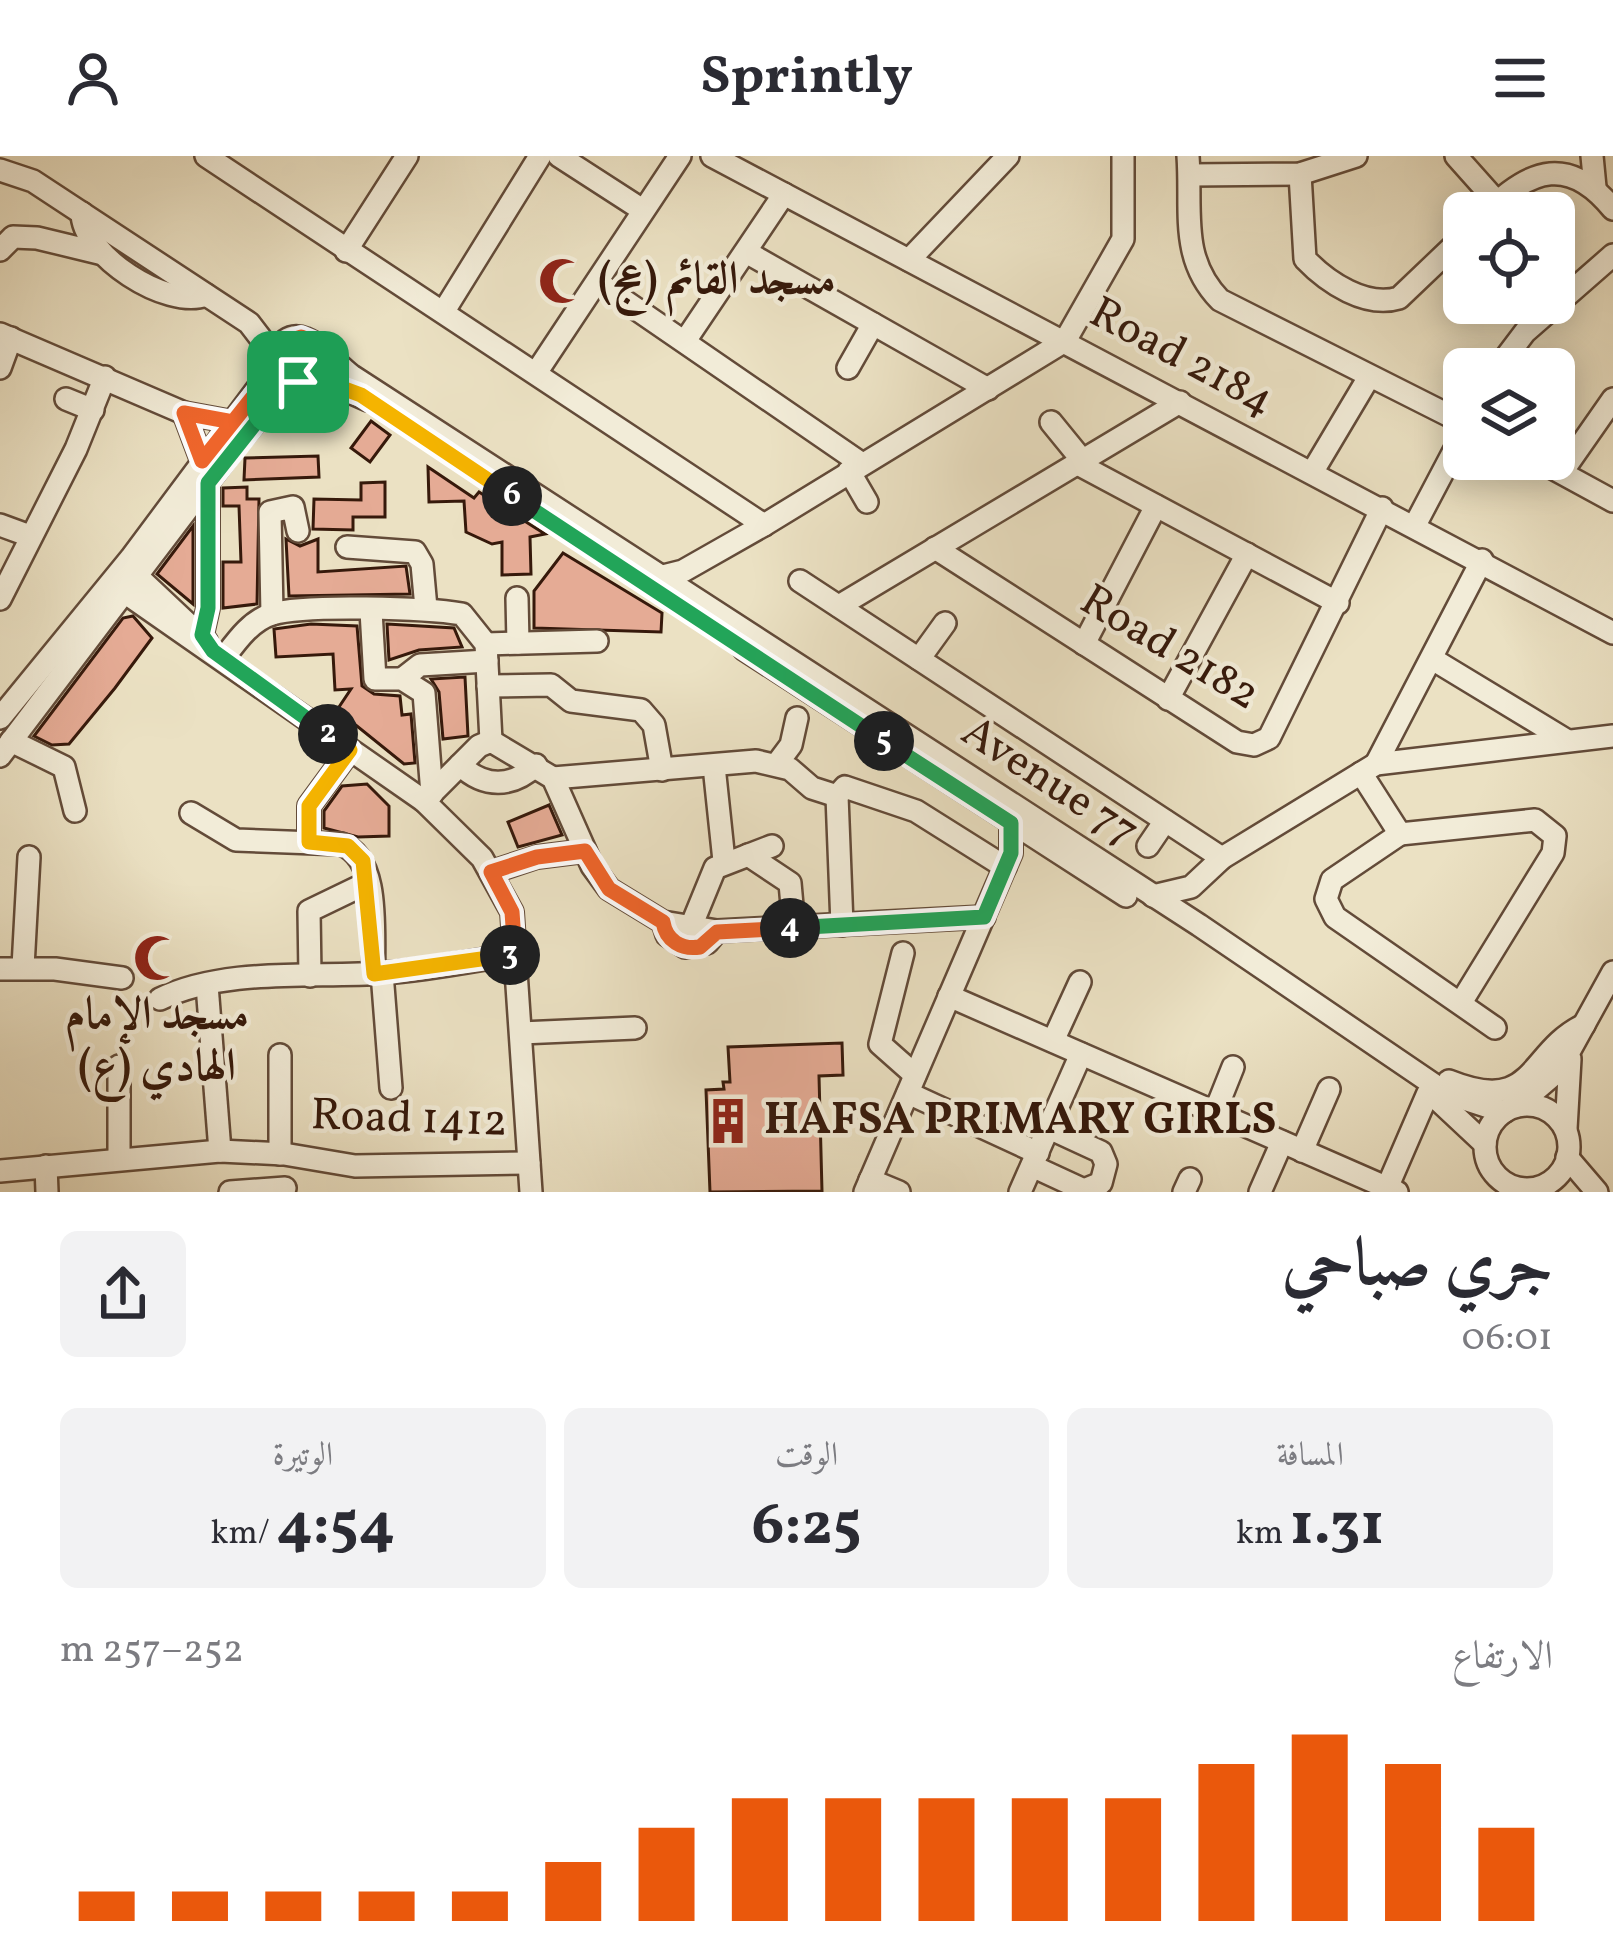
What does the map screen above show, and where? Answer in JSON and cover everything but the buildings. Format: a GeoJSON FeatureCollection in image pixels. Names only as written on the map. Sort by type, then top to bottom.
{"type":"FeatureCollection","features":[{"type":"Feature","properties":{"kind":"street"},"geometry":{"type":"LineString","coordinates":[[9,156],[0,168],[33,181],[257,330],[284,377],[302,382]]}},
{"type":"Feature","properties":{"kind":"street","name":"Avenue 77"},"geometry":{"type":"LineString","coordinates":[[22,156],[659,577],[683,582],[1199,925],[1423,1084],[1487,1154]]}},
{"type":"Feature","properties":{"kind":"street"},"geometry":{"type":"LineString","coordinates":[[206,156],[764,525]]}},
{"type":"Feature","properties":{"kind":"street"},"geometry":{"type":"LineString","coordinates":[[444,311],[540,156]]}},
{"type":"Feature","properties":{"kind":"street"},"geometry":{"type":"LineString","coordinates":[[536,373],[680,156]]}},
{"type":"Feature","properties":{"kind":"street","name":"Road 2184"},"geometry":{"type":"LineString","coordinates":[[712,156],[1613,633]]}},
{"type":"Feature","properties":{"kind":"street"},"geometry":{"type":"LineString","coordinates":[[683,582],[764,525],[1065,341],[1120,248],[1123,156]]}},
{"type":"Feature","properties":{"kind":"street"},"geometry":{"type":"LineString","coordinates":[[1356,156],[1300,174],[1189,166],[1190,243],[1198,278],[1220,300],[1443,417]]}},
{"type":"Feature","properties":{"kind":"street"},"geometry":{"type":"LineString","coordinates":[[1456,156],[1481,192]]}},
{"type":"Feature","properties":{"kind":"street"},"geometry":{"type":"LineString","coordinates":[[1592,156],[1595,188]]}},
{"type":"Feature","properties":{"kind":"street"},"geometry":{"type":"LineString","coordinates":[[346,250],[404,157]]}},
{"type":"Feature","properties":{"kind":"street"},"geometry":{"type":"LineString","coordinates":[[568,158],[641,209]]}},
{"type":"Feature","properties":{"kind":"street"},"geometry":{"type":"LineString","coordinates":[[908,260],[994,160]]}},
{"type":"Feature","properties":{"kind":"street"},"geometry":{"type":"LineString","coordinates":[[1517,192],[1550,172],[1580,177],[1613,209]]}},
{"type":"Feature","properties":{"kind":"street"},"geometry":{"type":"LineString","coordinates":[[1300,174],[1305,259],[1372,302],[1411,290],[1443,257]]}},
{"type":"Feature","properties":{"kind":"street"},"geometry":{"type":"LineString","coordinates":[[685,341],[784,194]]}},
{"type":"Feature","properties":{"kind":"street"},"geometry":{"type":"LineString","coordinates":[[82,213],[83,231],[99,254]]}},
{"type":"Feature","properties":{"kind":"street"},"geometry":{"type":"LineString","coordinates":[[0,250],[13,238],[29,236],[99,254],[174,298],[206,295]]}},
{"type":"Feature","properties":{"kind":"street"},"geometry":{"type":"LineString","coordinates":[[746,252],[988,389]]}},
{"type":"Feature","properties":{"kind":"street"},"geometry":{"type":"LineString","coordinates":[[1513,348],[1613,255]]}},
{"type":"Feature","properties":{"kind":"street"},"geometry":{"type":"LineString","coordinates":[[596,282],[685,341],[855,468],[867,502]]}},
{"type":"Feature","properties":{"kind":"street"},"geometry":{"type":"LineString","coordinates":[[848,368],[873,324]]}},
{"type":"Feature","properties":{"kind":"street"},"geometry":{"type":"LineString","coordinates":[[0,368],[5,336],[184,413],[233,422]]}},
{"type":"Feature","properties":{"kind":"street"},"geometry":{"type":"LineString","coordinates":[[75,811],[64,767],[5,749],[205,472],[281,344],[309,342],[320,367],[281,391],[205,472]]}},
{"type":"Feature","properties":{"kind":"street"},"geometry":{"type":"LineString","coordinates":[[0,599],[105,377]]}},
{"type":"Feature","properties":{"kind":"street"},"geometry":{"type":"LineString","coordinates":[[1313,471],[1369,377]]}},
{"type":"Feature","properties":{"kind":"street","name":"Avenue 77"},"geometry":{"type":"LineString","coordinates":[[302,382],[361,395],[1039,842],[1423,1084],[1460,1100],[1511,1109]]}},
{"type":"Feature","properties":{"kind":"street"},"geometry":{"type":"LineString","coordinates":[[66,399],[93,410]]}},
{"type":"Feature","properties":{"kind":"street"},"geometry":{"type":"LineString","coordinates":[[1575,453],[1613,399]]}},
{"type":"Feature","properties":{"kind":"street"},"geometry":{"type":"LineString","coordinates":[[839,606],[1180,402]]}},
{"type":"Feature","properties":{"kind":"street"},"geometry":{"type":"LineString","coordinates":[[184,413],[205,472],[213,648]]}},
{"type":"Feature","properties":{"kind":"street"},"geometry":{"type":"LineString","coordinates":[[1051,422],[1079,462],[1338,603]]}},
{"type":"Feature","properties":{"kind":"street"},"geometry":{"type":"LineString","coordinates":[[1415,525],[1443,470]]}},
{"type":"Feature","properties":{"kind":"street"},"geometry":{"type":"LineString","coordinates":[[1575,479],[1613,500]]}},
{"type":"Feature","properties":{"kind":"street"},"geometry":{"type":"LineString","coordinates":[[1084,644],[1156,506]]}},
{"type":"Feature","properties":{"kind":"street"},"geometry":{"type":"LineString","coordinates":[[272,614],[270,512],[293,507],[298,531]]}},
{"type":"Feature","properties":{"kind":"street","name":"Road 2182"},"geometry":{"type":"LineString","coordinates":[[935,548],[1237,742],[1254,746],[1269,738],[1382,508]]}},
{"type":"Feature","properties":{"kind":"street"},"geometry":{"type":"LineString","coordinates":[[0,525],[30,536]]}},
{"type":"Feature","properties":{"kind":"street"},"geometry":{"type":"LineString","coordinates":[[347,547],[408,548],[422,565],[426,608]]}},
{"type":"Feature","properties":{"kind":"street"},"geometry":{"type":"LineString","coordinates":[[1168,699],[1247,554]]}},
{"type":"Feature","properties":{"kind":"street"},"geometry":{"type":"LineString","coordinates":[[1369,769],[1434,660],[1482,560]]}},
{"type":"Feature","properties":{"kind":"street"},"geometry":{"type":"LineString","coordinates":[[132,576],[213,648],[350,750],[428,798],[491,872],[512,912],[531,1192]]}},
{"type":"Feature","properties":{"kind":"street"},"geometry":{"type":"LineString","coordinates":[[0,718],[132,576]]}},
{"type":"Feature","properties":{"kind":"street"},"geometry":{"type":"LineString","coordinates":[[800,581],[1222,858]]}},
{"type":"Feature","properties":{"kind":"street"},"geometry":{"type":"LineString","coordinates":[[517,598],[518,643]]}},
{"type":"Feature","properties":{"kind":"street"},"geometry":{"type":"LineString","coordinates":[[213,648],[272,614],[426,608],[462,614],[487,652],[491,741]]}},
{"type":"Feature","properties":{"kind":"street"},"geometry":{"type":"LineString","coordinates":[[370,611],[376,679],[402,679],[424,693],[428,798]]}},
{"type":"Feature","properties":{"kind":"street"},"geometry":{"type":"LineString","coordinates":[[919,659],[944,623]]}},
{"type":"Feature","properties":{"kind":"street"},"geometry":{"type":"LineString","coordinates":[[402,679],[420,665],[518,643],[597,641]]}},
{"type":"Feature","properties":{"kind":"street"},"geometry":{"type":"LineString","coordinates":[[550,642],[568,697]]}},
{"type":"Feature","properties":{"kind":"street"},"geometry":{"type":"LineString","coordinates":[[1434,660],[1566,740]]}},
{"type":"Feature","properties":{"kind":"street"},"geometry":{"type":"LineString","coordinates":[[488,686],[551,685],[568,697],[631,706],[649,716],[662,770]]}},
{"type":"Feature","properties":{"kind":"street"},"geometry":{"type":"LineString","coordinates":[[766,763],[791,745],[797,718]]}},
{"type":"Feature","properties":{"kind":"street"},"geometry":{"type":"LineString","coordinates":[[1153,896],[1191,886],[1222,858],[1369,769],[1613,736]]}},
{"type":"Feature","properties":{"kind":"street"},"geometry":{"type":"LineString","coordinates":[[428,798],[491,741]]}},
{"type":"Feature","properties":{"kind":"street"},"geometry":{"type":"LineString","coordinates":[[491,741],[544,771],[609,889],[663,922],[717,932],[984,917]]}},
{"type":"Feature","properties":{"kind":"street"},"geometry":{"type":"LineString","coordinates":[[309,842],[309,806],[350,750]]}},
{"type":"Feature","properties":{"kind":"street"},"geometry":{"type":"LineString","coordinates":[[460,765],[477,778],[498,783],[544,771],[766,763],[816,790],[837,796],[852,786],[916,811],[959,838],[1008,860]]}},
{"type":"Feature","properties":{"kind":"street"},"geometry":{"type":"LineString","coordinates":[[714,766],[724,861]]}},
{"type":"Feature","properties":{"kind":"street"},"geometry":{"type":"LineString","coordinates":[[1369,769],[1400,834]]}},
{"type":"Feature","properties":{"kind":"street"},"geometry":{"type":"LineString","coordinates":[[837,796],[842,925]]}},
{"type":"Feature","properties":{"kind":"street"},"geometry":{"type":"LineString","coordinates":[[959,838],[981,803]]}},
{"type":"Feature","properties":{"kind":"street"},"geometry":{"type":"LineString","coordinates":[[191,813],[236,840],[309,842],[354,850],[363,861],[391,1088]]}},
{"type":"Feature","properties":{"kind":"street"},"geometry":{"type":"LineString","coordinates":[[1148,846],[1165,820]]}},
{"type":"Feature","properties":{"kind":"street"},"geometry":{"type":"LineString","coordinates":[[1462,1001],[1553,853],[1555,836],[1548,825],[1535,820],[1400,834],[1332,880],[1326,899],[1335,916],[1495,1028]]}},
{"type":"Feature","properties":{"kind":"street"},"geometry":{"type":"LineString","coordinates":[[899,1192],[868,1186],[1008,860],[1011,823]]}},
{"type":"Feature","properties":{"kind":"street"},"geometry":{"type":"LineString","coordinates":[[1008,860],[1039,842]]}},
{"type":"Feature","properties":{"kind":"street"},"geometry":{"type":"LineString","coordinates":[[690,929],[708,878],[724,861],[772,846]]}},
{"type":"Feature","properties":{"kind":"street"},"geometry":{"type":"LineString","coordinates":[[491,872],[537,857],[585,851]]}},
{"type":"Feature","properties":{"kind":"street"},"geometry":{"type":"LineString","coordinates":[[748,855],[790,883],[794,928]]}},
{"type":"Feature","properties":{"kind":"street"},"geometry":{"type":"LineString","coordinates":[[28,857],[11,968],[122,978]]}},
{"type":"Feature","properties":{"kind":"street"},"geometry":{"type":"LineString","coordinates":[[1191,886],[1199,925]]}},
{"type":"Feature","properties":{"kind":"street"},"geometry":{"type":"LineString","coordinates":[[310,976],[308,914],[369,889]]}},
{"type":"Feature","properties":{"kind":"street"},"geometry":{"type":"LineString","coordinates":[[663,922],[667,935],[685,947],[700,947],[717,932]]}},
{"type":"Feature","properties":{"kind":"street"},"geometry":{"type":"LineString","coordinates":[[903,952],[880,1044],[912,1084],[1061,1179],[1092,1191],[1101,1183],[1106,1160],[1098,1149],[1048,1128]]}},
{"type":"Feature","properties":{"kind":"street"},"geometry":{"type":"LineString","coordinates":[[160,999],[181,989],[378,973],[515,954]]}},
{"type":"Feature","properties":{"kind":"street"},"geometry":{"type":"LineString","coordinates":[[1486,1192],[1487,1154],[1511,1109],[1550,1081],[1574,1047],[1613,972]]}},
{"type":"Feature","properties":{"kind":"street"},"geometry":{"type":"LineString","coordinates":[[1053,1041],[1080,982]]}},
{"type":"Feature","properties":{"kind":"street"},"geometry":{"type":"LineString","coordinates":[[207,986],[220,1151]]}},
{"type":"Feature","properties":{"kind":"street"},"geometry":{"type":"LineString","coordinates":[[950,996],[1392,1190],[1423,1084],[1508,1088],[1531,1076],[1559,1041],[1584,1025]]}},
{"type":"Feature","properties":{"kind":"street"},"geometry":{"type":"LineString","coordinates":[[521,1033],[635,1028]]}},
{"type":"Feature","properties":{"kind":"street"},"geometry":{"type":"LineString","coordinates":[[1487,1154],[1502,1180],[1533,1189],[1558,1175],[1568,1147],[1565,1091],[1574,1047]]}},
{"type":"Feature","properties":{"kind":"street"},"geometry":{"type":"LineString","coordinates":[[1020,1192],[1081,1054]]}},
{"type":"Feature","properties":{"kind":"street"},"geometry":{"type":"LineString","coordinates":[[230,1192],[285,1190],[280,1055]]}},
{"type":"Feature","properties":{"kind":"street"},"geometry":{"type":"LineString","coordinates":[[119,1066],[119,1157]]}},
{"type":"Feature","properties":{"kind":"street"},"geometry":{"type":"LineString","coordinates":[[1215,1112],[1233,1067]]}},
{"type":"Feature","properties":{"kind":"street"},"geometry":{"type":"LineString","coordinates":[[1260,1192],[1329,1089]]}},
{"type":"Feature","properties":{"kind":"street"},"geometry":{"type":"LineString","coordinates":[[1511,1109],[1554,1114],[1568,1147],[1597,1192]]}},
{"type":"Feature","properties":{"kind":"street"},"geometry":{"type":"LineString","coordinates":[[1061,1179],[1077,1140]]}},
{"type":"Feature","properties":{"kind":"street","name":"Road 1412"},"geometry":{"type":"LineString","coordinates":[[0,1168],[220,1151],[282,1154],[355,1166],[529,1163]]}},
{"type":"Feature","properties":{"kind":"street"},"geometry":{"type":"LineString","coordinates":[[46,1166],[47,1192]]}},
{"type":"Feature","properties":{"kind":"place","name":"مسجد القائم (عج)"},"geometry":{"type":"Point","coordinates":[562,281]}},
{"type":"Feature","properties":{"kind":"place","name":"مسجد الإمام الهادي (ع)"},"geometry":{"type":"Point","coordinates":[157,958]}},
{"type":"Feature","properties":{"kind":"place","name":"HAFSA PRIMARY GIRLS"},"geometry":{"type":"Point","coordinates":[728,1121]}},
{"type":"Feature","properties":{"kind":"route"},"geometry":{"type":"LineString","coordinates":[[298,382],[284,377],[275,365],[268,378],[202,461],[195,430],[184,413],[233,422],[268,378],[281,344],[301,337],[313,342],[320,353],[316,373],[306,381],[281,391],[208,483],[208,608],[202,635],[213,651],[350,750],[317,788],[309,806],[309,842],[348,846],[363,861],[370,895],[374,974],[515,954],[512,912],[491,872],[569,852],[585,851],[609,889],[663,922],[667,935],[685,947],[700,947],[717,932],[984,917],[1011,853],[1011,823],[361,395],[321,382],[306,381],[298,382]]}}]}
